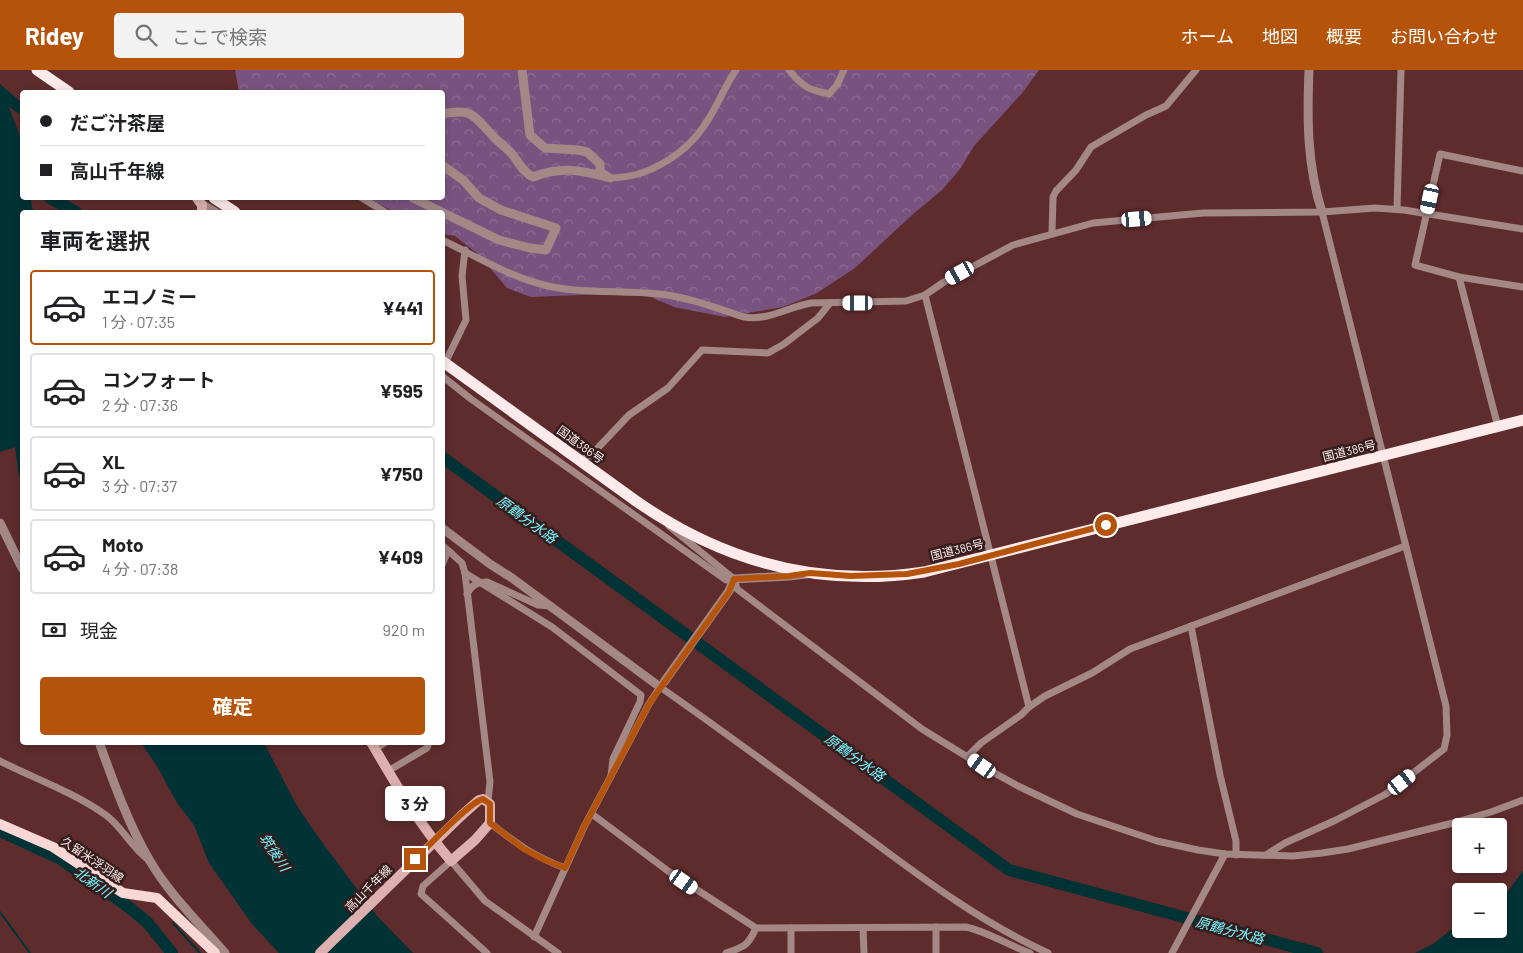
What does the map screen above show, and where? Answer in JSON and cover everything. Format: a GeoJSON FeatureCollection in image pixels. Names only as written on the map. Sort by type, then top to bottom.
{"type":"FeatureCollection","features":[{"type":"Feature","properties":{"kind":"highway"},"geometry":{"type":"LineString","coordinates":[[37,70],[66,90]]}},
{"type":"Feature","properties":{"kind":"highway"},"geometry":{"type":"LineString","coordinates":[[217,200],[232,210]]}},
{"type":"Feature","properties":{"kind":"highway","name":"国道386号"},"geometry":{"type":"LineString","coordinates":[[445,363],[657,516],[741,556],[767,564],[810,573],[851,576],[924,572],[1523,420]]}},
{"type":"Feature","properties":{"kind":"main road"},"geometry":{"type":"LineString","coordinates":[[52,81],[59,90]]}},
{"type":"Feature","properties":{"kind":"main road"},"geometry":{"type":"LineString","coordinates":[[373,746],[400,793],[436,844],[451,861],[475,840],[490,823],[491,808],[488,801]]}},
{"type":"Feature","properties":{"kind":"main road","name":"高山千年線"},"geometry":{"type":"LineString","coordinates":[[320,953],[462,815],[479,800],[488,801]]}},
{"type":"Feature","properties":{"kind":"main road","name":"久留米浮羽線"},"geometry":{"type":"LineString","coordinates":[[0,824],[53,846],[123,893],[157,898],[214,953]]}},
{"type":"Feature","properties":{"kind":"street"},"geometry":{"type":"LineString","coordinates":[[522,70],[530,135],[545,148],[587,152],[600,164],[600,172],[610,178]]}},
{"type":"Feature","properties":{"kind":"street"},"geometry":{"type":"LineString","coordinates":[[445,114],[462,111],[477,117],[511,153],[526,174],[533,177],[548,171],[563,170],[589,172],[610,178],[625,178],[644,172],[682,151],[708,120],[736,70]]}},
{"type":"Feature","properties":{"kind":"street"},"geometry":{"type":"LineString","coordinates":[[789,70],[798,82],[807,88],[829,94],[838,85],[844,70]]}},
{"type":"Feature","properties":{"kind":"street"},"geometry":{"type":"LineString","coordinates":[[1052,233],[1053,197],[1056,191],[1076,170],[1091,147],[1146,115],[1166,106],[1196,70]]}},
{"type":"Feature","properties":{"kind":"street"},"geometry":{"type":"LineString","coordinates":[[1265,856],[1285,843],[1336,820],[1386,794],[1444,749],[1447,736],[1446,706],[1313,176],[1308,139],[1309,70]]}},
{"type":"Feature","properties":{"kind":"street"},"geometry":{"type":"LineString","coordinates":[[1397,209],[1401,70]]}},
{"type":"Feature","properties":{"kind":"street"},"geometry":{"type":"LineString","coordinates":[[1523,171],[1440,154],[1415,265],[1459,276],[1523,287]]}},
{"type":"Feature","properties":{"kind":"street"},"geometry":{"type":"LineString","coordinates":[[445,167],[463,180],[479,198],[501,210],[556,228],[546,250],[530,248],[498,240],[445,214]]}},
{"type":"Feature","properties":{"kind":"street"},"geometry":{"type":"LineString","coordinates":[[365,200],[382,210]]}},
{"type":"Feature","properties":{"kind":"street"},"geometry":{"type":"LineString","coordinates":[[417,200],[437,210]]}},
{"type":"Feature","properties":{"kind":"street"},"geometry":{"type":"LineString","coordinates":[[200,205],[212,210]]}},
{"type":"Feature","properties":{"kind":"street"},"geometry":{"type":"LineString","coordinates":[[445,241],[520,277],[546,286],[563,289],[627,291],[677,296],[744,317],[753,318],[772,316],[801,305],[906,301],[925,295],[944,282],[1013,244],[1093,223],[1203,213],[1322,212],[1375,208],[1397,209],[1523,229]]}},
{"type":"Feature","properties":{"kind":"street"},"geometry":{"type":"LineString","coordinates":[[445,360],[466,320],[462,276],[465,250]]}},
{"type":"Feature","properties":{"kind":"street"},"geometry":{"type":"LineString","coordinates":[[1459,276],[1498,427]]}},
{"type":"Feature","properties":{"kind":"street"},"geometry":{"type":"LineString","coordinates":[[925,295],[1029,706]]}},
{"type":"Feature","properties":{"kind":"street"},"geometry":{"type":"LineString","coordinates":[[581,462],[594,452],[629,415],[668,388],[702,350],[768,353],[784,344],[818,318],[830,303]]}},
{"type":"Feature","properties":{"kind":"street"},"geometry":{"type":"LineString","coordinates":[[445,378],[471,399],[726,580],[810,573]]}},
{"type":"Feature","properties":{"kind":"street"},"geometry":{"type":"LineString","coordinates":[[657,516],[734,579],[737,589],[922,729],[1018,786],[1077,814],[1162,842],[1224,857],[1236,855],[1293,856],[1348,849],[1460,821],[1523,800]]}},
{"type":"Feature","properties":{"kind":"street"},"geometry":{"type":"LineString","coordinates":[[0,523],[20,564]]}},
{"type":"Feature","properties":{"kind":"street"},"geometry":{"type":"LineString","coordinates":[[445,530],[662,685],[895,859],[971,912],[1048,953]]}},
{"type":"Feature","properties":{"kind":"street"},"geometry":{"type":"LineString","coordinates":[[968,756],[981,743],[1022,716],[1029,706],[1044,696],[1092,673],[1130,649],[1405,546]]}},
{"type":"Feature","properties":{"kind":"street"},"geometry":{"type":"LineString","coordinates":[[445,548],[462,563],[465,573],[490,782],[488,801]]}},
{"type":"Feature","properties":{"kind":"street"},"geometry":{"type":"LineString","coordinates":[[445,558],[447,553],[451,553]]}},
{"type":"Feature","properties":{"kind":"street"},"geometry":{"type":"LineString","coordinates":[[465,573],[552,627],[641,695],[640,702],[613,759],[611,776]]}},
{"type":"Feature","properties":{"kind":"street"},"geometry":{"type":"LineString","coordinates":[[534,936],[565,868],[649,704],[729,592],[734,579]]}},
{"type":"Feature","properties":{"kind":"street"},"geometry":{"type":"LineString","coordinates":[[467,595],[473,585],[491,583],[538,605],[551,606]]}},
{"type":"Feature","properties":{"kind":"street"},"geometry":{"type":"LineString","coordinates":[[1191,626],[1220,775],[1236,841],[1236,855]]}},
{"type":"Feature","properties":{"kind":"street"},"geometry":{"type":"LineString","coordinates":[[100,745],[123,806],[150,861],[168,888],[225,953]]}},
{"type":"Feature","properties":{"kind":"street"},"geometry":{"type":"LineString","coordinates":[[388,771],[427,748],[428,745]]}},
{"type":"Feature","properties":{"kind":"street"},"geometry":{"type":"LineString","coordinates":[[0,761],[102,812],[120,828],[141,855],[150,861]]}},
{"type":"Feature","properties":{"kind":"street"},"geometry":{"type":"LineString","coordinates":[[592,814],[668,871],[756,928],[966,927],[976,929],[1006,944],[1030,953]]}},
{"type":"Feature","properties":{"kind":"street"},"geometry":{"type":"LineString","coordinates":[[490,823],[524,849],[565,868]]}},
{"type":"Feature","properties":{"kind":"street"},"geometry":{"type":"LineString","coordinates":[[1172,953],[1224,857]]}},
{"type":"Feature","properties":{"kind":"street"},"geometry":{"type":"LineString","coordinates":[[487,953],[421,894],[423,886],[451,861],[485,901],[558,953]]}},
{"type":"Feature","properties":{"kind":"street"},"geometry":{"type":"LineString","coordinates":[[936,927],[936,953]]}},
{"type":"Feature","properties":{"kind":"street"},"geometry":{"type":"LineString","coordinates":[[726,953],[741,949],[750,942],[756,928]]}},
{"type":"Feature","properties":{"kind":"street"},"geometry":{"type":"LineString","coordinates":[[791,928],[791,953]]}},
{"type":"Feature","properties":{"kind":"street"},"geometry":{"type":"LineString","coordinates":[[863,928],[864,953]]}},
{"type":"Feature","properties":{"kind":"green space"},"geometry":{"type":"Polygon","coordinates":[[[235,70],[1039,70],[1023,92],[974,146],[960,169],[942,190],[855,268],[817,293],[783,307],[725,317],[674,307],[651,297],[628,293],[531,297],[507,288],[479,255],[455,236],[445,234],[445,210],[391,210],[370,200],[445,200],[445,90],[239,90],[235,70]]]}},
{"type":"Feature","properties":{"kind":"water"},"geometry":{"type":"Polygon","coordinates":[[[0,84],[20,101],[20,115],[9,107],[20,136],[20,200],[31,200],[34,210],[20,210],[20,478],[15,447],[0,452],[0,84]]]}},
{"type":"Feature","properties":{"kind":"water","name":"筑後川"},"geometry":{"type":"Polygon","coordinates":[[[142,745],[265,745],[297,806],[319,838],[377,916],[413,953],[279,953],[252,924],[209,863],[194,825],[177,803],[157,766],[142,745]]]}},
{"type":"Feature","properties":{"kind":"water"},"geometry":{"type":"Polygon","coordinates":[[[1523,871],[1523,953],[1415,953],[1433,944],[1452,929],[1452,938],[1507,938],[1507,892],[1523,871]]]}},
{"type":"Feature","properties":{"kind":"waterway","name":"原鶴分水路"},"geometry":{"type":"LineString","coordinates":[[54,200],[72,210]]}},
{"type":"Feature","properties":{"kind":"waterway","name":"原鶴分水路"},"geometry":{"type":"LineString","coordinates":[[445,459],[1009,870],[1317,953]]}},
{"type":"Feature","properties":{"kind":"waterway","name":"北新川"},"geometry":{"type":"LineString","coordinates":[[0,831],[61,859],[126,905],[147,922],[172,953]]}},
{"type":"Feature","properties":{"kind":"waterway"},"geometry":{"type":"LineString","coordinates":[[0,912],[30,953]]}},
{"type":"Feature","properties":{"kind":"waterway"},"geometry":{"type":"LineString","coordinates":[[173,923],[200,953]]}},
{"type":"Feature","properties":{"kind":"route"},"geometry":{"type":"LineString","coordinates":[[415,859],[479,800],[483,799],[490,804],[490,823],[524,849],[565,868],[584,827],[649,704],[729,592],[734,579],[810,573],[885,576],[924,572],[1106,525]]}}]}
